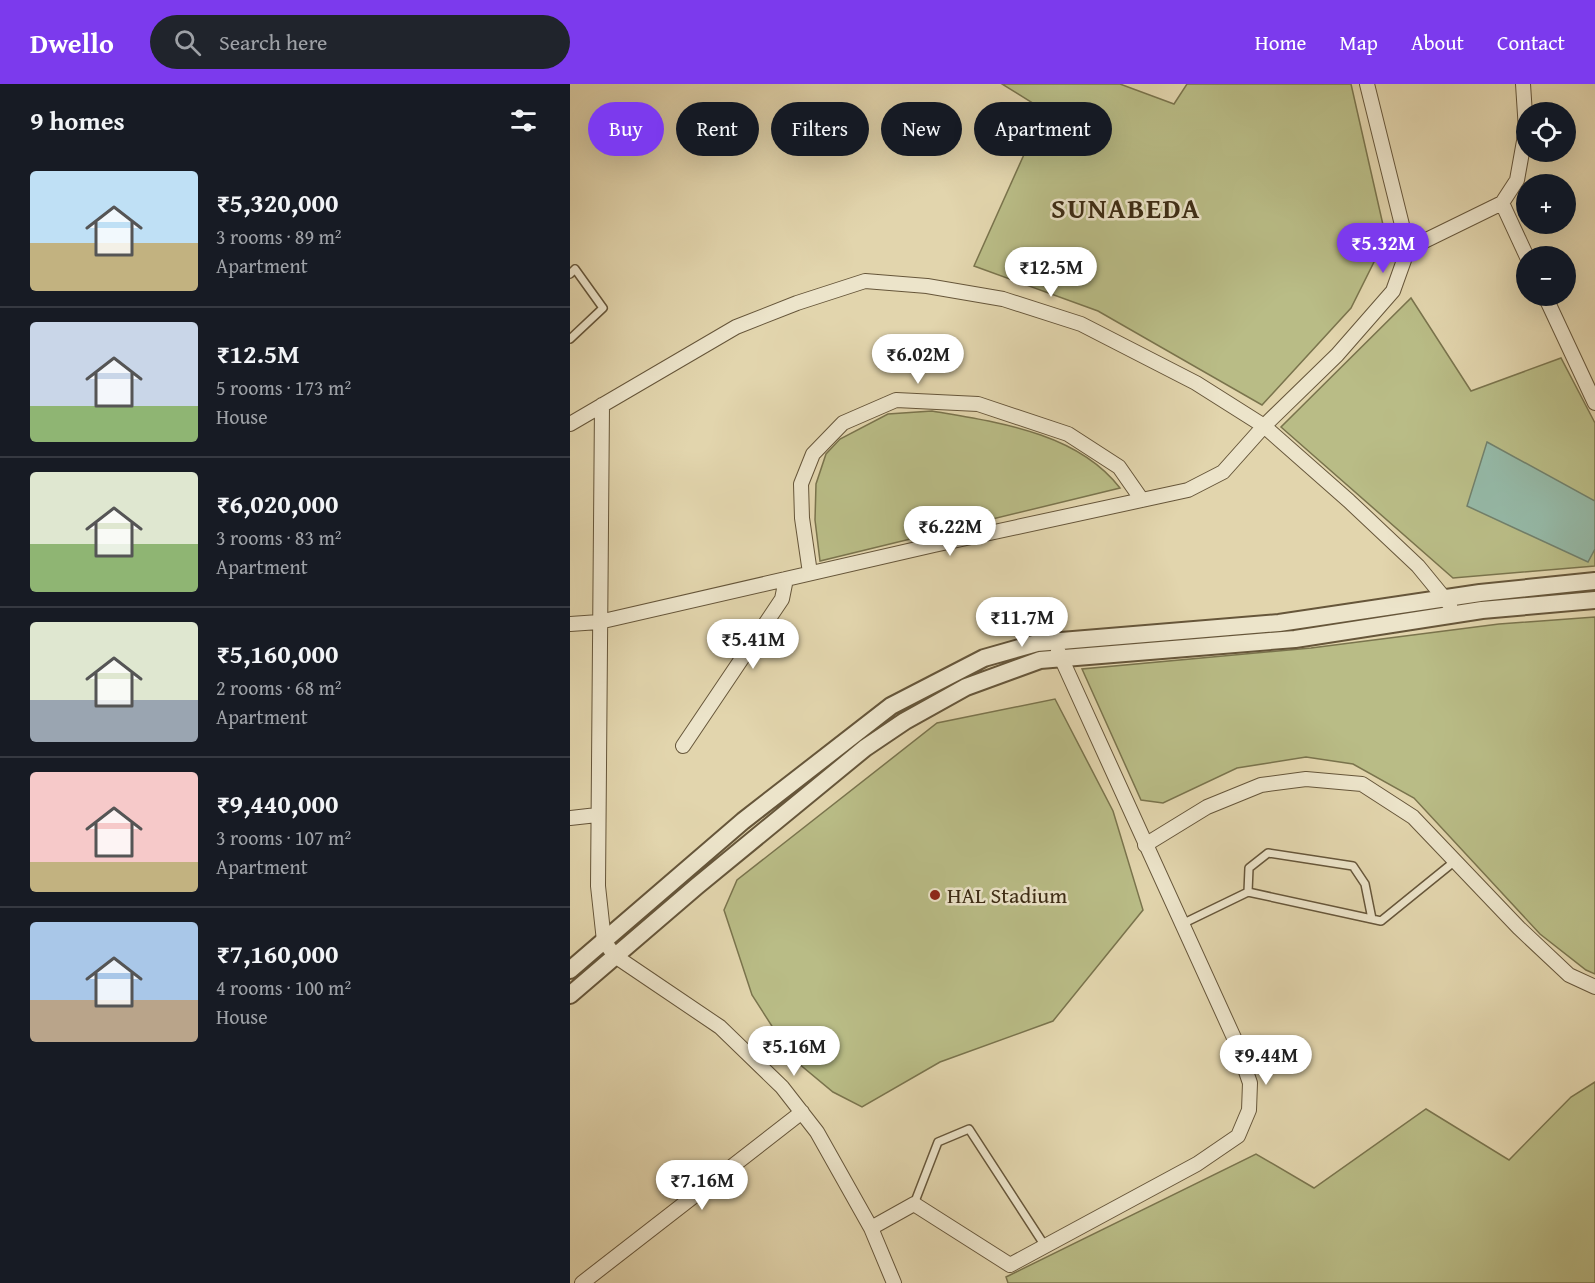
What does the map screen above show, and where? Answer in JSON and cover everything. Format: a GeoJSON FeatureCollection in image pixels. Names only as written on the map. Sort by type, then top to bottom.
{"type":"FeatureCollection","features":[{"type":"Feature","properties":{"kind":"street"},"geometry":{"type":"LineString","coordinates":[[570,624],[599,622],[1188,490],[1223,472],[1264,426],[1336,355],[1393,291],[1408,249],[1367,84]]}},
{"type":"Feature","properties":{"kind":"street"},"geometry":{"type":"LineString","coordinates":[[1408,249],[1502,203],[1517,180],[1526,130],[1523,84]]}},
{"type":"Feature","properties":{"kind":"street"},"geometry":{"type":"LineString","coordinates":[[1502,203],[1522,246]]}},
{"type":"Feature","properties":{"kind":"street"},"geometry":{"type":"LineString","coordinates":[[570,424],[736,327],[797,303],[865,281],[927,286],[1003,299],[1081,324],[1196,383],[1264,426],[1358,509],[1418,566],[1446,598],[1456,614]]}},
{"type":"Feature","properties":{"kind":"street"},"geometry":{"type":"LineString","coordinates":[[1550,306],[1595,403]]}},
{"type":"Feature","properties":{"kind":"street"},"geometry":{"type":"LineString","coordinates":[[810,573],[801,518],[801,484],[813,454],[843,423],[896,400],[978,404],[1068,435],[1119,467],[1142,500]]}},
{"type":"Feature","properties":{"kind":"street"},"geometry":{"type":"LineString","coordinates":[[602,405],[597,815],[598,886],[604,941],[615,957],[720,1027],[782,1087],[817,1131],[871,1228],[894,1283]]}},
{"type":"Feature","properties":{"kind":"street"},"geometry":{"type":"LineString","coordinates":[[683,746],[782,599],[786,579]]}},
{"type":"Feature","properties":{"kind":"street"},"geometry":{"type":"LineString","coordinates":[[570,970],[743,821],[891,706],[984,658],[1037,643],[1279,623],[1446,598],[1595,581]]}},
{"type":"Feature","properties":{"kind":"street"},"geometry":{"type":"LineString","coordinates":[[570,995],[865,748],[905,720],[966,687],[1040,660],[1295,639],[1456,614],[1595,600]]}},
{"type":"Feature","properties":{"kind":"street"},"geometry":{"type":"LineString","coordinates":[[871,1228],[914,1204],[1010,1265],[1197,1164],[1238,1136],[1249,1110],[1250,1083],[1235,1041],[1054,642]]}},
{"type":"Feature","properties":{"kind":"street"},"geometry":{"type":"LineString","coordinates":[[1145,845],[1207,807],[1261,785],[1306,779],[1362,784],[1413,817],[1569,975],[1595,987]]}},
{"type":"Feature","properties":{"kind":"street"},"geometry":{"type":"LineString","coordinates":[[570,818],[597,815]]}},
{"type":"Feature","properties":{"kind":"street"},"geometry":{"type":"LineString","coordinates":[[582,1283],[802,1112]]}},
{"type":"Feature","properties":{"kind":"lane"},"geometry":{"type":"LineString","coordinates":[[570,274],[574,269],[603,309],[570,339]]}},
{"type":"Feature","properties":{"kind":"lane"},"geometry":{"type":"LineString","coordinates":[[1248,892],[1249,868],[1268,853],[1353,867],[1365,884],[1372,919]]}},
{"type":"Feature","properties":{"kind":"lane"},"geometry":{"type":"LineString","coordinates":[[1182,924],[1248,892],[1382,921],[1455,861]]}},
{"type":"Feature","properties":{"kind":"lane"},"geometry":{"type":"LineString","coordinates":[[914,1204],[938,1142],[969,1129],[1045,1246]]}},
{"type":"Feature","properties":{"kind":"green space"},"geometry":{"type":"Polygon","coordinates":[[[1002,84],[1120,84],[1174,104],[1187,84],[1351,84],[1386,238],[1351,308],[1262,405],[1098,311],[974,266],[1023,156],[1112,156],[1112,102],[1031,102],[1002,84]]]}},
{"type":"Feature","properties":{"kind":"green space"},"geometry":{"type":"Polygon","coordinates":[[[1411,298],[1471,391],[1561,358],[1595,423],[1595,566],[1453,578],[1281,427],[1411,298]]]}},
{"type":"Feature","properties":{"kind":"green space"},"geometry":{"type":"Polygon","coordinates":[[[932,411],[1008,425],[1058,442],[1081,454],[1102,469],[1120,488],[820,561],[815,520],[816,484],[826,454],[840,439],[888,414],[932,411]]]}},
{"type":"Feature","properties":{"kind":"green space"},"geometry":{"type":"Polygon","coordinates":[[[1595,617],[1595,974],[1586,970],[1540,934],[1414,798],[1353,764],[1306,757],[1237,768],[1163,803],[1141,800],[1082,669],[1311,648],[1499,624],[1595,617]]]}},
{"type":"Feature","properties":{"kind":"green space","name":"HAL Stadium"},"geometry":{"type":"Polygon","coordinates":[[[1055,699],[1113,811],[1143,910],[1053,1021],[940,1062],[862,1107],[833,1092],[798,1063],[752,995],[724,910],[737,880],[937,723],[1055,699]]]}},
{"type":"Feature","properties":{"kind":"green space"},"geometry":{"type":"Polygon","coordinates":[[[1595,1082],[1595,1283],[1008,1283],[1006,1277],[1256,1154],[1314,1188],[1426,1109],[1509,1160],[1571,1097],[1595,1082]]]}},
{"type":"Feature","properties":{"kind":"shaded area"},"geometry":{"type":"Polygon","coordinates":[[[1487,442],[1595,501],[1595,549],[1588,562],[1467,506],[1487,442]]]}},
{"type":"Feature","properties":{"kind":"place","name":"HAL Stadium"},"geometry":{"type":"Point","coordinates":[935,895]}},
{"type":"Feature","properties":{"kind":"district","name":"SUNABEDA"},"geometry":{"type":"Point","coordinates":[1126,208]}}]}
